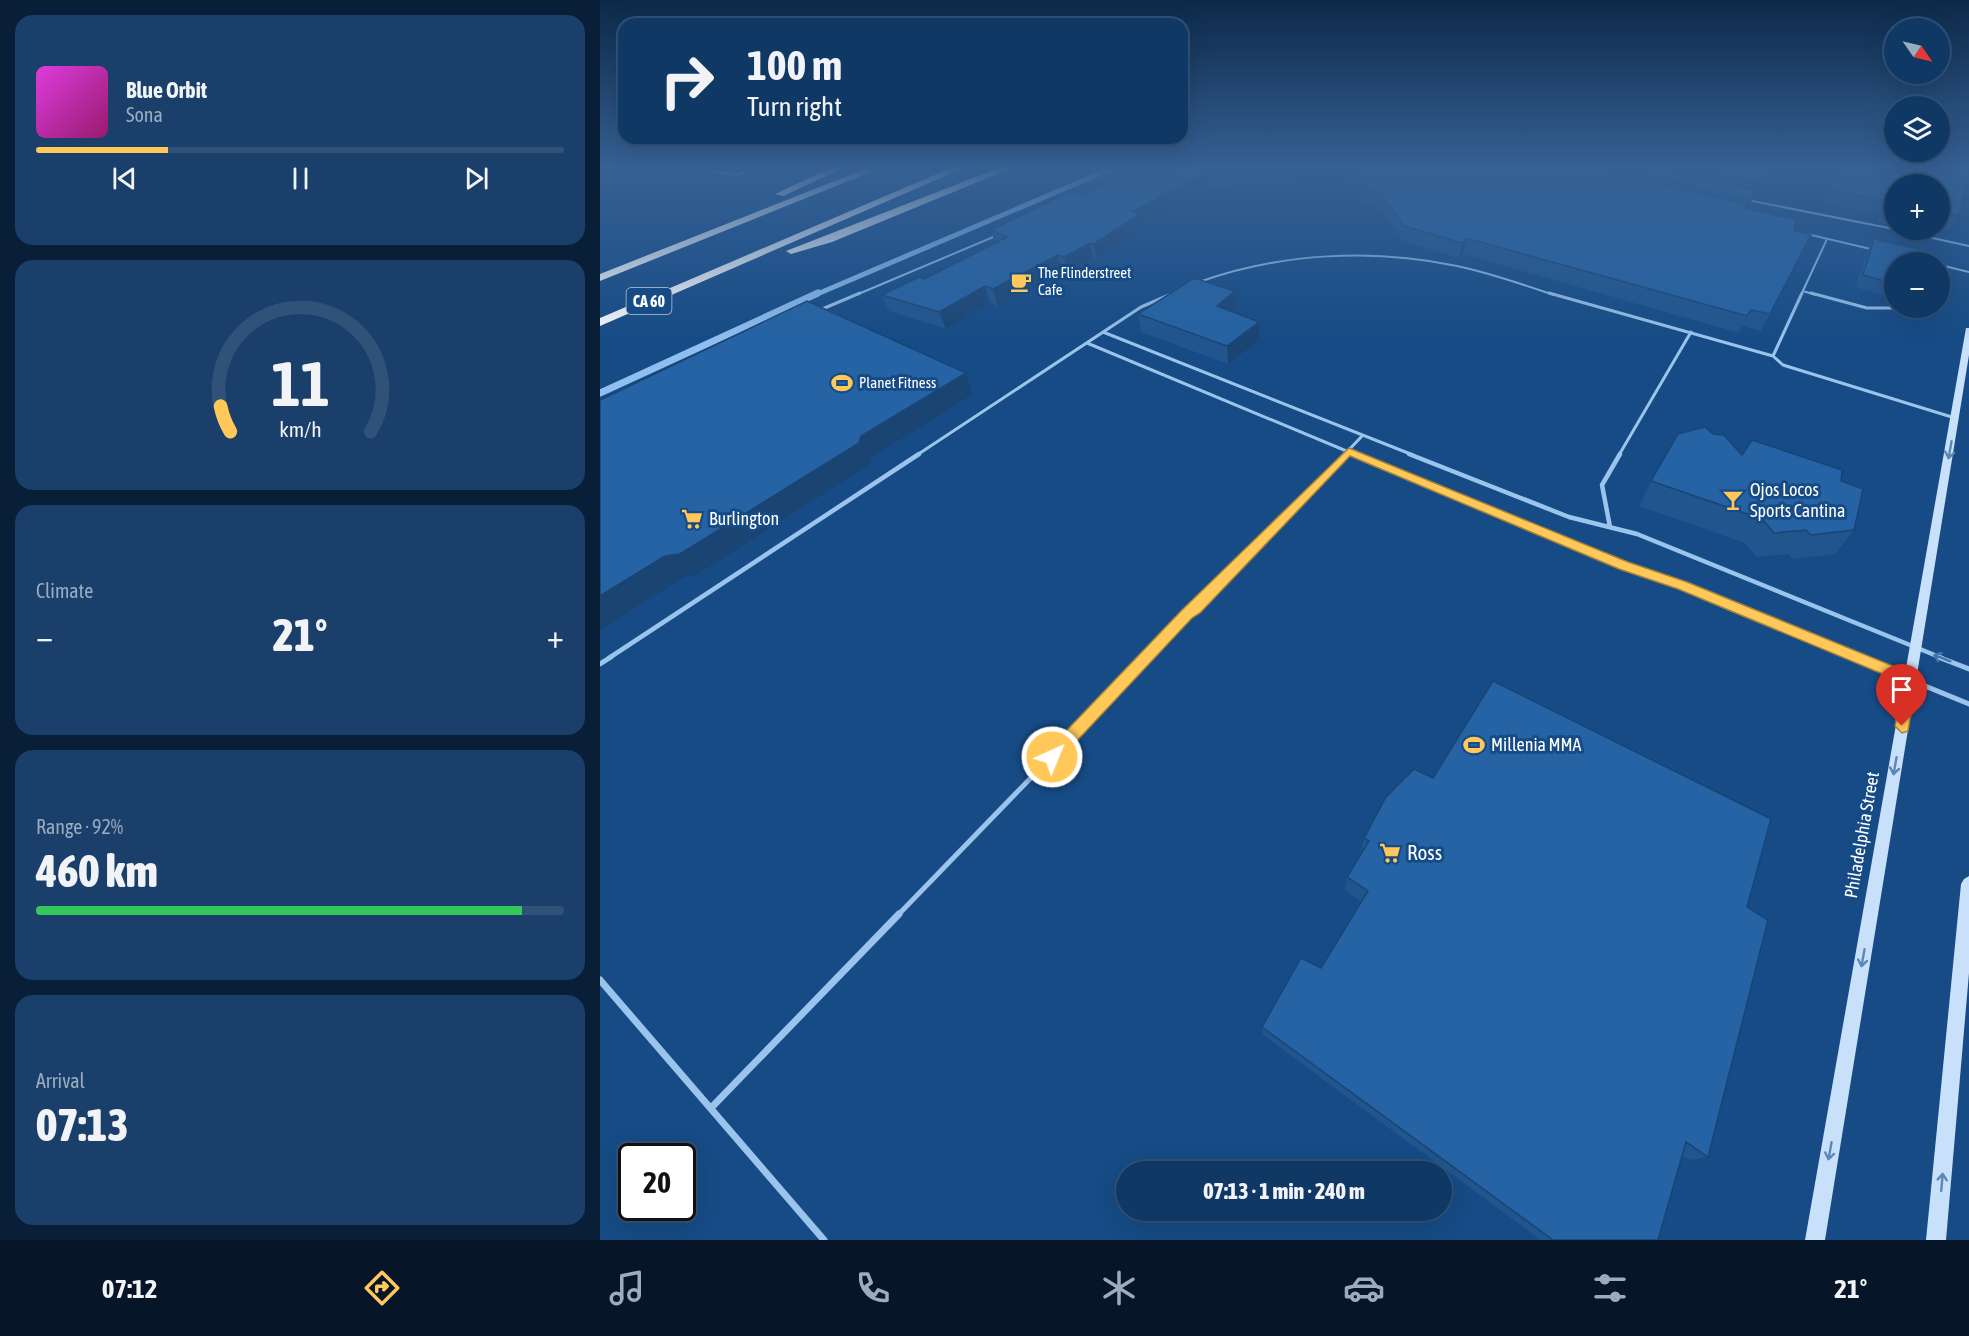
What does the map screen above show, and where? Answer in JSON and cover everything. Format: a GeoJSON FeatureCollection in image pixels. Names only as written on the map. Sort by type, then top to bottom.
{"type":"FeatureCollection","features":[{"type":"Feature","properties":{"kind":"highway"},"geometry":{"type":"LineString","coordinates":[[600,270],[706,225]]}},
{"type":"Feature","properties":{"kind":"highway","name":"CA 60"},"geometry":{"type":"LineString","coordinates":[[600,278],[734,225]]}},
{"type":"Feature","properties":{"kind":"highway","name":"CA 60"},"geometry":{"type":"LineString","coordinates":[[600,322],[827,225]]}},
{"type":"Feature","properties":{"kind":"highway"},"geometry":{"type":"LineString","coordinates":[[698,280],[828,240],[866,225]]}},
{"type":"Feature","properties":{"kind":"main road","name":"Philadelphia Street"},"geometry":{"type":"LineString","coordinates":[[1815,1240],[1969,330]]}},
{"type":"Feature","properties":{"kind":"main road"},"geometry":{"type":"LineString","coordinates":[[1936,1240],[1969,884]]}},
{"type":"Feature","properties":{"kind":"lane"},"geometry":{"type":"LineString","coordinates":[[1804,233],[1881,251]]}},
{"type":"Feature","properties":{"kind":"lane"},"geometry":{"type":"LineString","coordinates":[[812,314],[999,234]]}},
{"type":"Feature","properties":{"kind":"lane"},"geometry":{"type":"LineString","coordinates":[[1773,356],[1827,239]]}},
{"type":"Feature","properties":{"kind":"lane"},"geometry":{"type":"LineString","coordinates":[[1943,240],[1969,246]]}},
{"type":"Feature","properties":{"kind":"lane"},"geometry":{"type":"LineString","coordinates":[[1194,284],[1213,276],[1282,262],[1389,256],[1456,265],[1574,301],[1773,356],[1783,365],[1955,418]]}},
{"type":"Feature","properties":{"kind":"lane"},"geometry":{"type":"LineString","coordinates":[[1950,267],[1969,272]]}},
{"type":"Feature","properties":{"kind":"lane"},"geometry":{"type":"LineString","coordinates":[[1803,291],[1872,309],[1884,310]]}},
{"type":"Feature","properties":{"kind":"lane"},"geometry":{"type":"LineString","coordinates":[[600,664],[1141,307],[1174,293]]}},
{"type":"Feature","properties":{"kind":"lane"},"geometry":{"type":"LineString","coordinates":[[1103,332],[1569,517],[1636,534],[1969,669]]}},
{"type":"Feature","properties":{"kind":"lane"},"geometry":{"type":"LineString","coordinates":[[1610,527],[1602,485],[1691,332]]}},
{"type":"Feature","properties":{"kind":"lane"},"geometry":{"type":"LineString","coordinates":[[1087,343],[1623,566],[1682,586],[1969,704]]}},
{"type":"Feature","properties":{"kind":"lane"},"geometry":{"type":"LineString","coordinates":[[711,1108],[1187,614],[1195,609],[1363,435]]}},
{"type":"Feature","properties":{"kind":"lane"},"geometry":{"type":"LineString","coordinates":[[600,980],[824,1240]]}},
{"type":"Feature","properties":{"kind":"building"},"geometry":{"type":"Polygon","coordinates":[[[1002,225],[1123,225],[1094,244],[1090,243],[1064,257],[1058,255],[993,289],[985,286],[939,312],[882,295],[919,277],[924,279],[1007,237],[991,230],[1002,225]]]}},
{"type":"Feature","properties":{"kind":"building"},"geometry":{"type":"Polygon","coordinates":[[[1795,225],[1794,230],[1811,235],[1770,314],[1751,310],[1747,316],[1466,238],[1462,243],[1404,226],[1795,225]]]}},
{"type":"Feature","properties":{"kind":"building"},"geometry":{"type":"Polygon","coordinates":[[[1874,239],[1919,249],[1918,252],[1884,252],[1884,281],[1863,275],[1874,239]]]}},
{"type":"Feature","properties":{"kind":"building"},"geometry":{"type":"Polygon","coordinates":[[[1194,278],[1235,291],[1217,306],[1259,322],[1227,346],[1138,314],[1194,278]]]}},
{"type":"Feature","properties":{"kind":"building"},"geometry":{"type":"Polygon","coordinates":[[[807,301],[966,373],[861,436],[859,443],[680,554],[665,556],[600,596],[600,400],[807,301]]]}},
{"type":"Feature","properties":{"kind":"building"},"geometry":{"type":"Polygon","coordinates":[[[1705,427],[1713,434],[1724,435],[1742,455],[1752,440],[1842,470],[1841,481],[1863,489],[1854,530],[1811,535],[1806,530],[1774,533],[1762,519],[1651,481],[1678,434],[1705,427]]]}},
{"type":"Feature","properties":{"kind":"building"},"geometry":{"type":"Polygon","coordinates":[[[1493,681],[1771,819],[1747,907],[1768,920],[1708,1157],[1686,1142],[1658,1240],[1553,1240],[1452,1166],[1452,1161],[1445,1161],[1262,1027],[1301,958],[1321,968],[1368,891],[1347,877],[1369,841],[1364,838],[1386,797],[1414,769],[1433,778],[1493,681]]]}},
{"type":"Feature","properties":{"kind":"waterway"},"geometry":{"type":"LineString","coordinates":[[815,295],[979,225]]}},
{"type":"Feature","properties":{"kind":"waterway"},"geometry":{"type":"LineString","coordinates":[[600,393],[818,293]]}},
{"type":"Feature","properties":{"kind":"place","name":"The Flinderstreet Cafe"},"geometry":{"type":"Point","coordinates":[1021,282]}},
{"type":"Feature","properties":{"kind":"place","name":"Planet Fitness"},"geometry":{"type":"Point","coordinates":[842,383]}},
{"type":"Feature","properties":{"kind":"place","name":"Ojos Locos Sports Cantina"},"geometry":{"type":"Point","coordinates":[1733,500]}},
{"type":"Feature","properties":{"kind":"place","name":"Burlington"},"geometry":{"type":"Point","coordinates":[692,519]}},
{"type":"Feature","properties":{"kind":"place","name":"Millenia MMA"},"geometry":{"type":"Point","coordinates":[1474,745]}},
{"type":"Feature","properties":{"kind":"place","name":"Ross"},"geometry":{"type":"Point","coordinates":[1390,853]}},
{"type":"Feature","properties":{"kind":"route"},"geometry":{"type":"LineString","coordinates":[[1052,757],[1187,614],[1195,609],[1349,451],[1623,566],[1682,586],[1910,679],[1902,726]]}}]}
